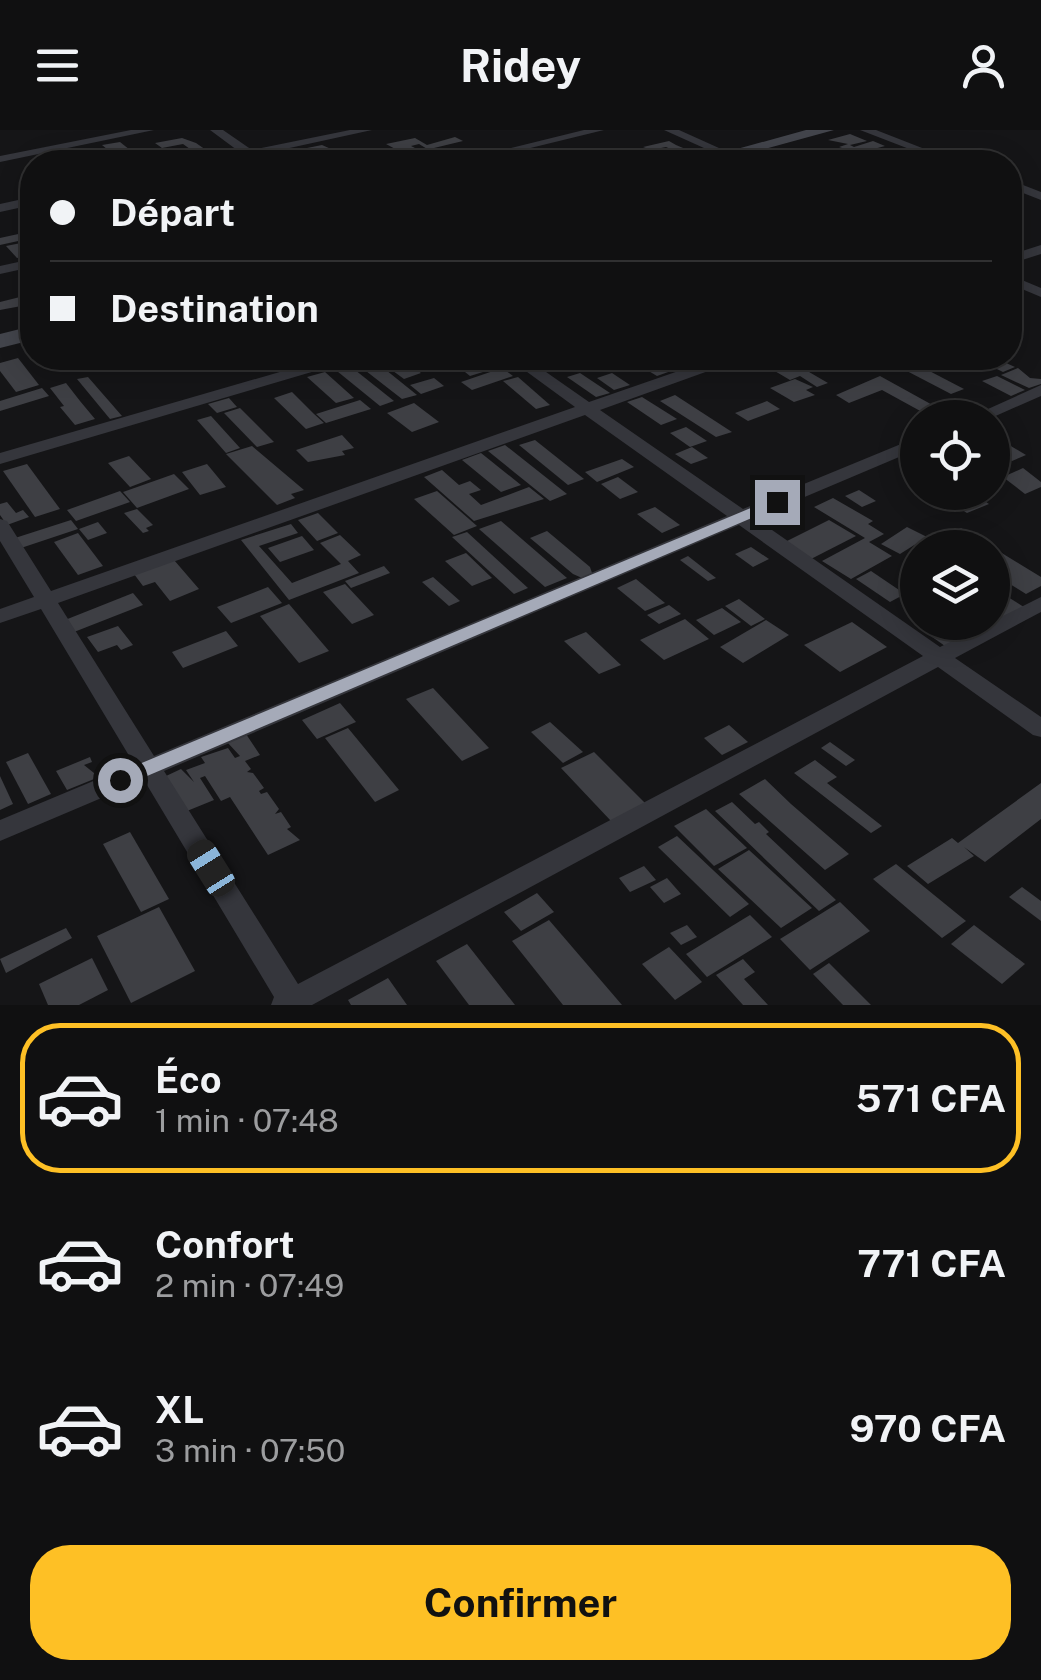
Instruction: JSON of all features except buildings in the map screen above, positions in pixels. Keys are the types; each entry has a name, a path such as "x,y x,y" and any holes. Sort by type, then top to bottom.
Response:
{"street":[{"path":"46,150 148,130"},
{"path":"216,130 244,150"},
{"path":"269,150 366,130"},
{"path":"512,150 598,130"},
{"path":"670,130 716,150"},
{"path":"764,150 826,130"},
{"path":"866,130 920,150"},
{"path":"0,459 302,370"},
{"path":"533,370 1041,729"},
{"path":"0,616 696,370"},
{"path":"1010,403 1041,390"},
{"path":"0,831 900,450"},
{"path":"0,525 291,1004 1041,604"}],"route":[{"path":"120,780 777,502"}]}
